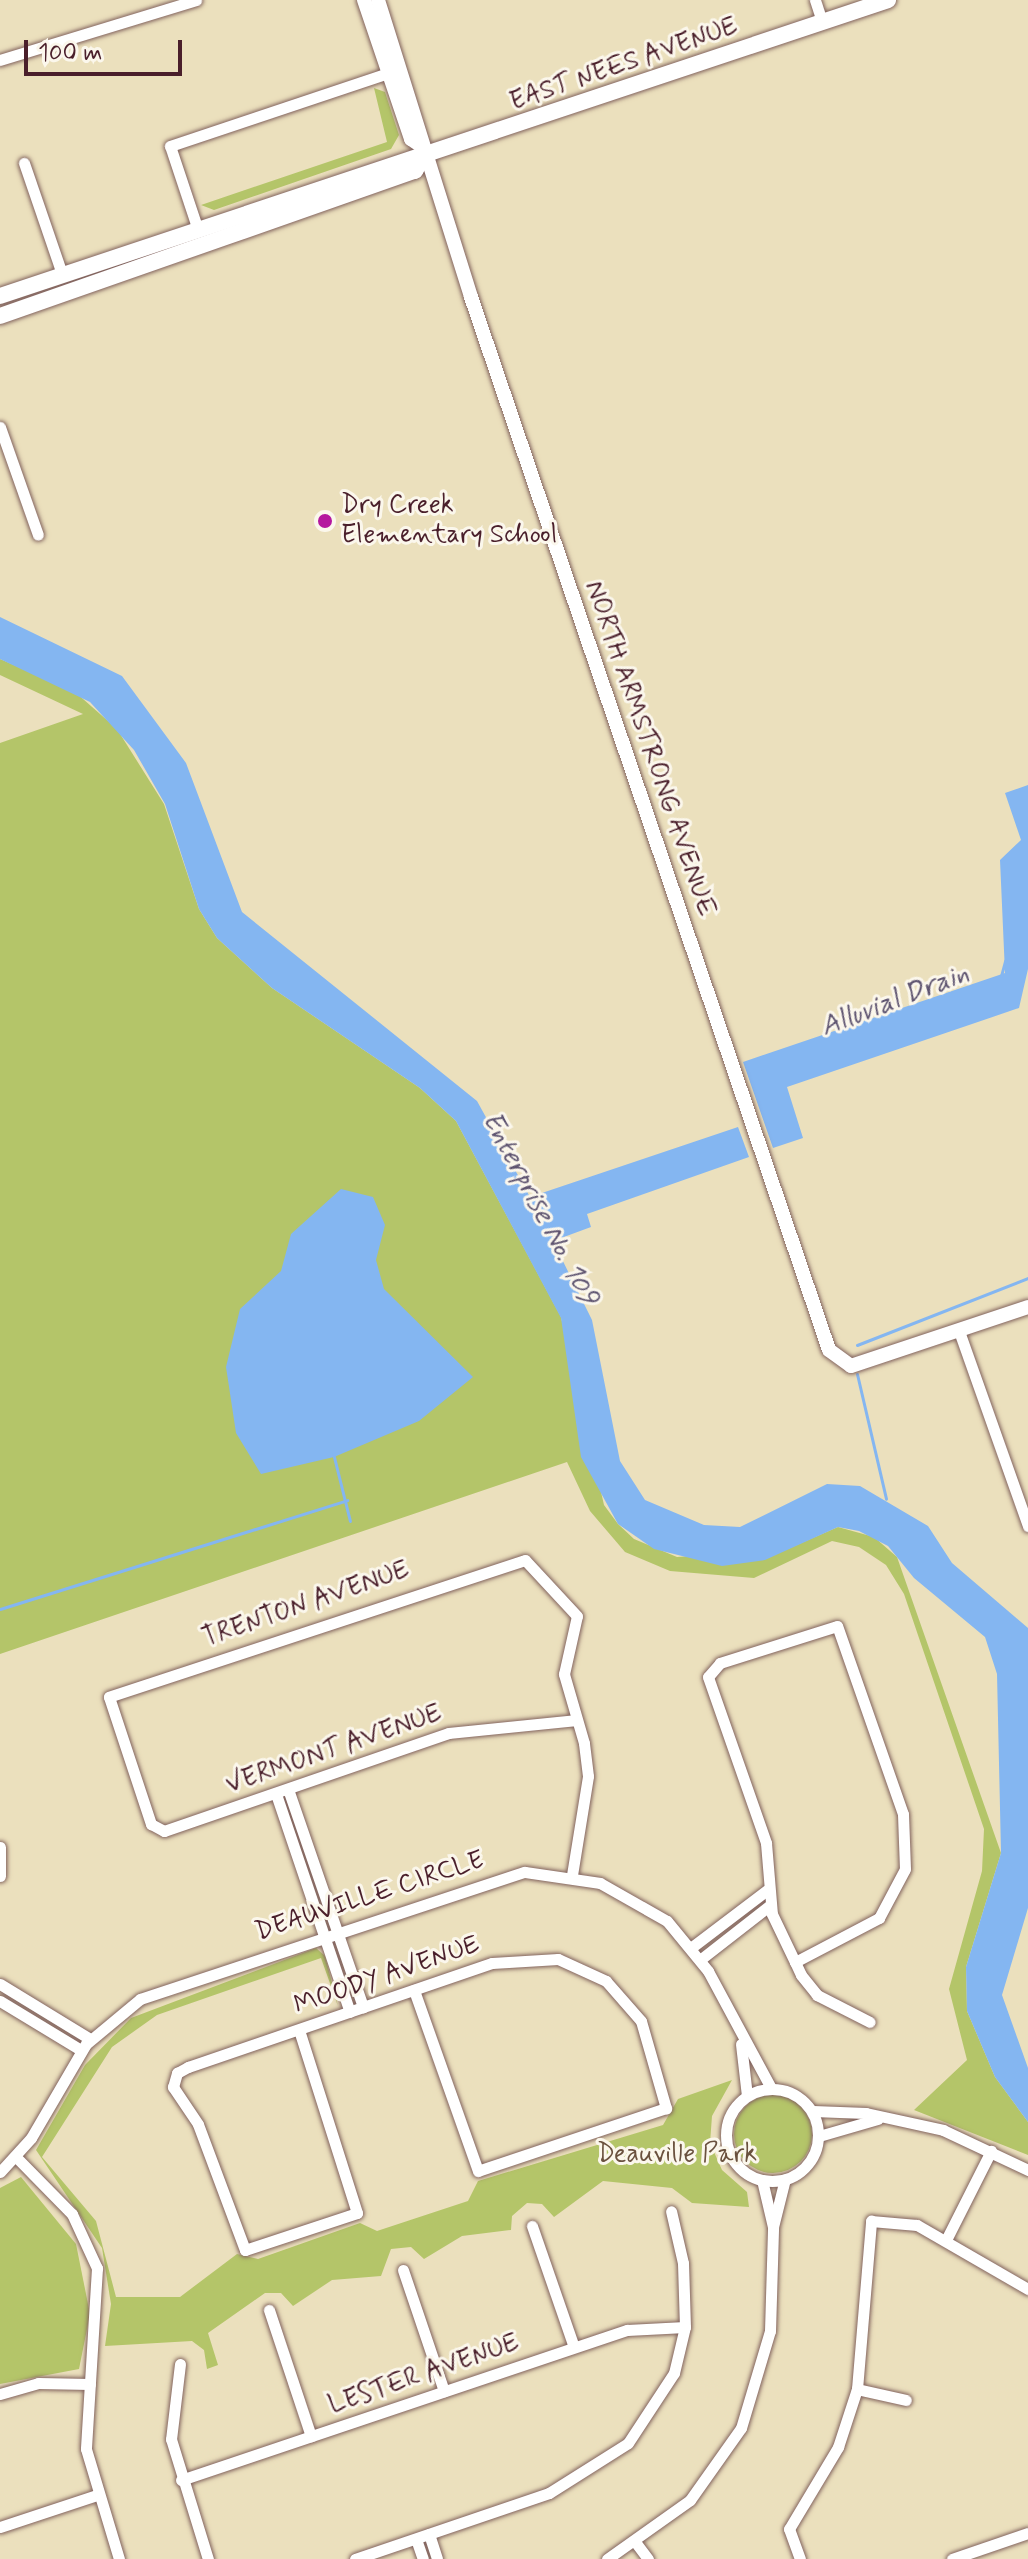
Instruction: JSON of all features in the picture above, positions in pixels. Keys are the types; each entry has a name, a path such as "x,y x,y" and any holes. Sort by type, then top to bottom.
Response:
{"main road":[{"name":"EAST NEES AVENUE","path":"0,296 407,156 422,155 888,0"},
{"name":"EAST NEES AVENUE","path":"0,316 415,171 422,155"},
{"path":"54,296 66,282 149,253 197,227"},
{"path":"0,305 62,274"}],"street":[{"path":"0,60 196,0"},
{"name":"NORTH ARMSTRONG AVENUE","path":"364,0 411,139 422,155 824,1335 840,1362 851,1366 959,1331"},
{"name":"NORTH ARMSTRONG AVENUE","path":"378,0 424,135 422,155"},
{"path":"815,0 822,22"},
{"path":"197,227 170,146 388,73"},
{"path":"24,163 62,274"},
{"path":"0,427 38,535"},
{"path":"1028,1307 959,1331 1028,1526"},
{"name":"TRENTON AVENUE","path":"156,1830 109,1697 520,1559 575,1609 564,1674 576,1720"},
{"path":"795,1962 879,1918 905,1869 903,1814 837,1626 710,1669 766,1843 770,1905 795,1962 827,2003 870,2022"},
{"path":"572,1875 588,1776 576,1720"},
{"name":"VERMONT AVENUE","path":"156,1830 282,1791 449,1733 576,1720"},
{"path":"282,1791 363,2007"},
{"path":"282,1791 350,2012"},
{"path":"0,1847 0,1876"},
{"name":"DEAUVILLE CIRCLE","path":"0,2172 16,2157 81,2050 90,2039 140,1999 499,1877 572,1875 650,1907 701,1959 741,2044 771,2088"},
{"path":"692,1947 767,1890"},
{"path":"701,1959 770,1905"},
{"name":"MOODY AVENUE","path":"299,2030 357,2213 245,2250 198,2124 173,2080 188,2067 363,2007 414,1990 527,1957 571,1963 617,1991 647,2034 666,2108 478,2171 414,1990"},
{"path":"0,1984 90,2039"},
{"path":"0,2001 81,2050"},
{"name":"DEAUVILLE CIRCLE","path":"741,2044 747,2096"},
{"path":"771,2088 800,2097 813,2111 819,2136 809,2163 785,2179 762,2180 745,2173 728,2150 727,2122 747,2096 771,2088"},
{"path":"813,2111 943,2130 1028,2170"},
{"path":"819,2136 878,2119"},
{"path":"946,2240 991,2151"},
{"path":"16,2157 72,2214 91,2251 99,2305 86,2449 97,2495 119,2559"},
{"path":"607,2559 636,2543 713,2475 754,2398 770,2331 773,2227 785,2179"},
{"path":"762,2180 773,2227"},
{"path":"355,2559 549,2493 610,2459 666,2390 685,2327 683,2263 671,2211"},
{"path":"800,2559 789,2529 838,2447 857,2389 871,2221 896,2220 946,2240 1028,2289"},
{"path":"532,2226 574,2347"},
{"path":"403,2270 444,2391"},
{"path":"269,2310 311,2436"},
{"name":"LESTER AVENUE","path":"181,2480 574,2347 645,2326 685,2327"},
{"path":"180,2364 171,2439 181,2480 208,2559"},
{"path":"0,2394 38,2383 90,2384"},
{"path":"857,2389 906,2400"},
{"path":"0,2527 97,2495"},
{"path":"952,2559 1028,2533"},
{"path":"429,2534 437,2559"},
{"path":"416,2539 423,2559"},
{"path":"636,2543 648,2559"}],"green space":[{"path":"374,88 385,92 399,135 391,149 214,210 201,205 387,142"},
{"path":"0,659 74,691 117,729 164,804 199,909 217,938 272,988 420,1088 456,1121 561,1317 604,1505 618,1524 634,1539 677,1557 785,1550 838,1527 874,1537 897,1557 1001,1853 966,1967 967,2011 995,2077 1028,2122 1028,2155 914,2110 967,2060 949,1989 982,1871 984,1829 904,1594 886,1565 859,1547 832,1541 754,1578 670,1571 625,1552 590,1511 567,1462 0,1654 0,743 83,714 0,675"},
{"name":"Deauville Park","path":"316,1948 325,1956 338,2006 321,1958 157,2015 112,2047 42,2157 96,2221 116,2297 180,2297 237,2254 258,2259 360,2223 377,2231 468,2201 478,2181 663,2125 678,2099 732,2080 712,2116 710,2143 722,2170 747,2192 749,2207 692,2203 672,2188 603,2181 554,2217 542,2204 527,2203 512,2216 511,2230 462,2236 424,2259 411,2247 391,2249 381,2276 332,2280 293,2306 281,2293 265,2293 208,2333 218,2365 207,2369 204,2350 192,2341 105,2346 111,2304 102,2248 36,2150 85,2065 131,2018"},
{"path":"773,2095 788,2098 801,2106 809,2119 812,2134 809,2149 801,2162 788,2170 773,2173 758,2170 745,2162 737,2149 734,2134 737,2119 745,2106 758,2098"},
{"path":"21,2177 76,2244 90,2314 79,2369 0,2384 0,2188"}],"water":[{"name":"Enterprise No. 109","path":"0,617 122,676 186,763 242,912 477,1101 530,1197 738,1127 749,1157 587,1214 591,1227 553,1241 592,1320 620,1461 645,1500 704,1525 740,1527 827,1484 860,1486 928,1526 952,1563 1028,1628 1028,1908 1002,1995 1028,2068 1028,2122 995,2077 967,2011 966,1967 1001,1853 997,1674 985,1637 914,1578 888,1546 859,1531 838,1527 765,1560 722,1566 654,1549 618,1524 581,1457 561,1318 456,1121 420,1088 272,988 217,938 199,909 165,804 134,750 90,702 0,659"},
{"path":"1028,785 1028,969 1019,1008 787,1087 803,1138 773,1148 743,1062 1005,973 1000,860 1021,840 1005,793"},
{"path":"341,1189 373,1197 385,1225 376,1260 384,1289 473,1377 419,1421 334,1457 261,1474 236,1433 226,1367 240,1309 281,1271 291,1234"}],"waterway":[{"name":"Alluvial Drain","path":"1001,976 1005,961"},
{"path":"857,1345 1028,1278"},
{"path":"857,1374 886,1499"},
{"name":"Alluvial Drain","path":"333,1453 350,1521"},
{"path":"0,1609 347,1500"}],"place":[{"name":"Dry Creek Elementary School","path":"325,521"}]}
